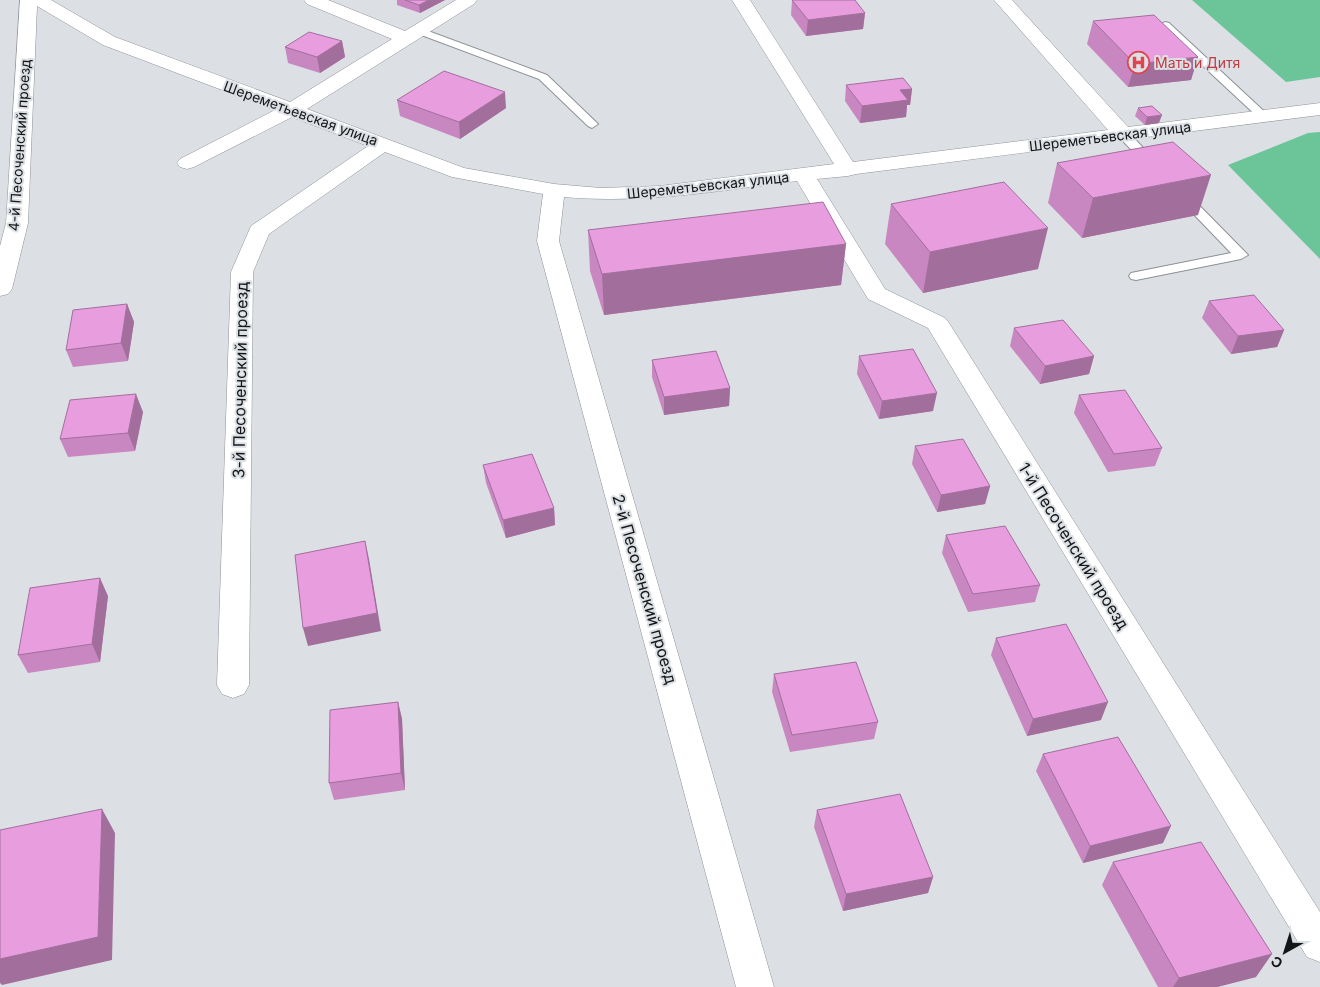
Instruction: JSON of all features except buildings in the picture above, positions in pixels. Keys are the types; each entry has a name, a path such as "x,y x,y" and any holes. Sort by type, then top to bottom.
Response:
{"street":[{"name":"4-й Песоченский проезд","path":"0,289 16,223 29,0"},
{"name":"Шереметьевская улица","path":"39,0 109,41 459,172 554,190 601,194 660,192 804,176 1320,109"},
{"path":"313,0 414,35"},
{"path":"187,163 291,110 468,0"},
{"path":"741,0 848,170"},
{"path":"1003,0 1123,134"},
{"name":"3-й Песоченский проезд","path":"233,686 242,272 259,231 384,144"},
{"name":"1-й Песоченский проезд","path":"804,176 876,294 937,323 1320,945"},
{"name":"2-й Песоченский проезд","path":"554,190 548,241 755,987"}],"lane":[{"path":"1165,25 1264,117"},
{"path":"414,35 543,77 592,124"},
{"path":"1123,134 1160,173"},
{"path":"1136,276 1241,254 1174,186"}],"green space":[{"path":"1192,0 1320,0 1320,77 1286,82"},
{"path":"1320,132 1320,259 1228,165 1308,133"}],"place":[{"name":"Мать и Дитя","path":"1139,62"}]}
